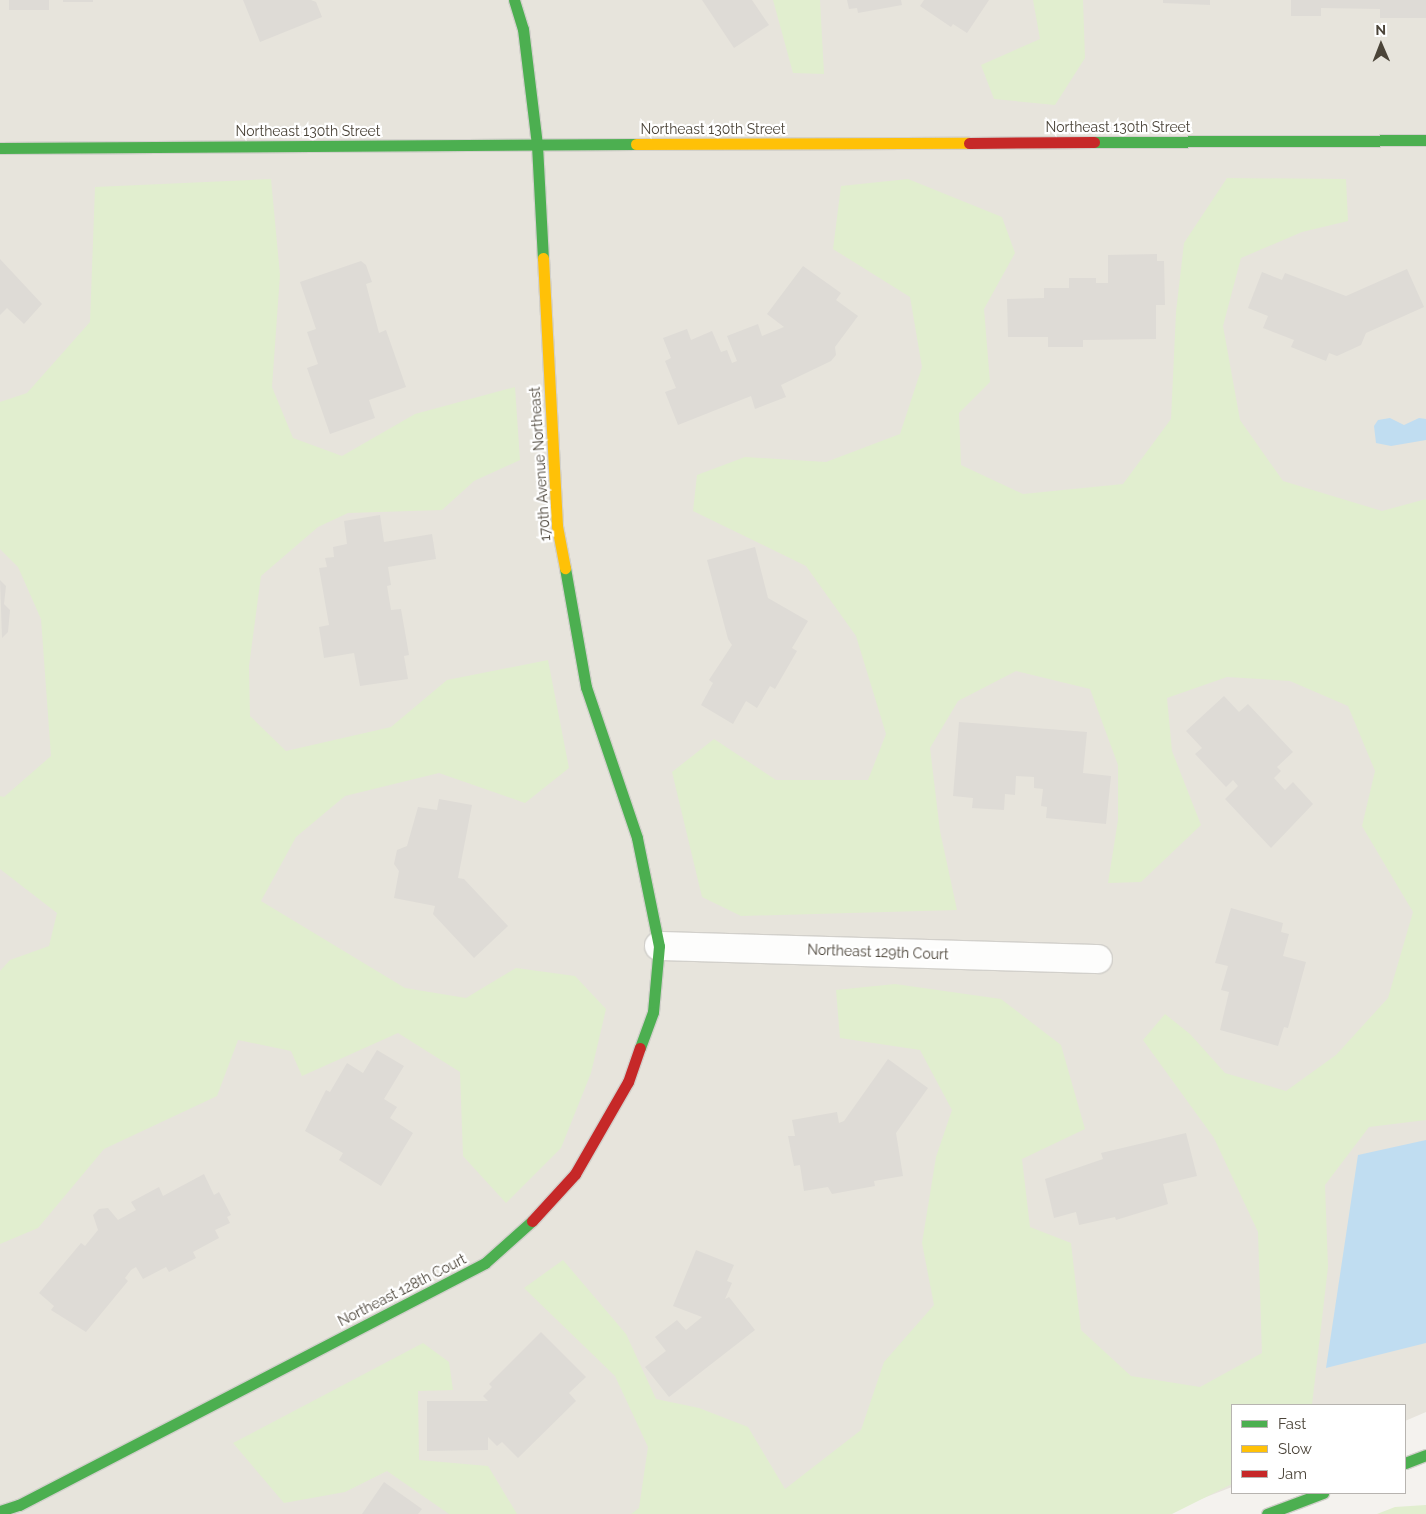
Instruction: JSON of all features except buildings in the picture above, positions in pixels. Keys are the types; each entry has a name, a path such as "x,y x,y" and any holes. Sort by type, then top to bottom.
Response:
{"street":[{"name":"170th Avenue Northeast","path":"514,0 523,28 537,145 557,526 586,687 637,838 659,946"},
{"name":"Northeast 130th Street","path":"0,148 1426,140"},
{"name":"Northeast 129th Court","path":"659,946 1098,959"},
{"name":"Northeast 128th Court","path":"0,1512 28,1500 485,1263 524,1229 575,1174 628,1082 652,1012 659,946"},
{"path":"1406,1463 1426,1455"},
{"path":"1267,1514 1320,1494"}],"shaded area":[{"path":"0,0 1426,0 1426,1412 1406,1421 1406,1404 1231,1404 1231,1487 1162,1514 0,1514"}],"green space":[{"path":"773,0 820,0 824,74 793,73"},
{"path":"1033,0 1083,0 1085,58 1055,105 994,99 981,65 1040,39"},
{"path":"1227,178 1346,179 1348,221 1302,232 1241,258 1223,326 1240,420 1283,481 1382,511 1426,499 1426,1120 1369,1127 1325,1185 1328,1267 1312,1404 1231,1404 1231,1484 1172,1514 631,1514 639,1508 648,1447 615,1376 524,1288 563,1260 626,1334 656,1399 699,1408 748,1427 785,1489 861,1430 884,1362 934,1305 922,1243 936,1157 952,1110 920,1050 840,1038 836,990 895,984 1001,999 1061,1045 1085,1129 1022,1159 1030,1227 1071,1243 1081,1330 1131,1376 1200,1387 1262,1353 1258,1232 1214,1138 1143,1040 1165,1014 1190,1034 1225,1073 1286,1091 1336,1055 1388,998 1413,912 1362,826 1375,771 1348,706 1290,681 1227,677 1167,698 1172,751 1201,825 1141,882 1108,883 1118,820 1118,765 1090,689 1016,671 958,701 930,748 940,831 957,910 741,916 702,897 672,772 714,739 776,780 868,780 886,734 856,636 806,566 693,511 697,475 745,457 826,462 900,434 922,367 910,297 833,249 841,186 908,179 1002,217 1015,253 984,309 990,382 959,413 961,465 1023,494 1123,484 1171,419 1176,312 1184,243"},
{"path":"271,179 280,275 272,387 293,438 342,456 415,414 515,387 520,460 474,481 442,510 348,513 318,527 261,576 249,666 250,716 286,751 391,727 447,680 548,660 569,768 525,803 439,773 345,796 296,837 261,901 405,988 466,998 516,968 575,976 606,1009 591,1073 561,1148 506,1203 463,1156 460,1072 398,1033 302,1076 291,1051 238,1040 217,1096 104,1149 38,1228 0,1244 0,971 10,960 49,946 57,913 0,869 0,796 4,797 51,756 41,619 18,567 0,549 0,402 27,393 90,322 95,187"},
{"path":"423,1343 449,1362 453,1390 418,1391 419,1460 488,1466 517,1514 449,1514 387,1471 345,1492 284,1503 233,1443"},
{"path":"1426,1505 1426,1514 1377,1514 1395,1507"}],"water":[{"path":"1390,418 1404,425 1419,418 1426,419 1426,440 1391,446 1376,443 1374,426 1378,420"},
{"path":"1426,1140 1426,1343 1326,1368 1358,1155"}],"traffic: fast":[{"path":"514,0 523,29 537,145 543,258"},
{"path":"1094,142 1426,140"},
{"path":"0,148 636,144"},
{"path":"565,568 586,687 637,838 659,946 653,1012 640,1048"},
{"path":"0,1511 19,1505 485,1263 532,1221"},
{"path":"1406,1463 1426,1455"},
{"path":"1267,1514 1320,1494"}],"traffic: slow":[{"path":"636,144 969,143"},
{"path":"543,258 557,526 565,568"}],"traffic: jam":[{"path":"969,143 1094,142"},
{"path":"532,1221 575,1174 628,1082 640,1048"}]}
